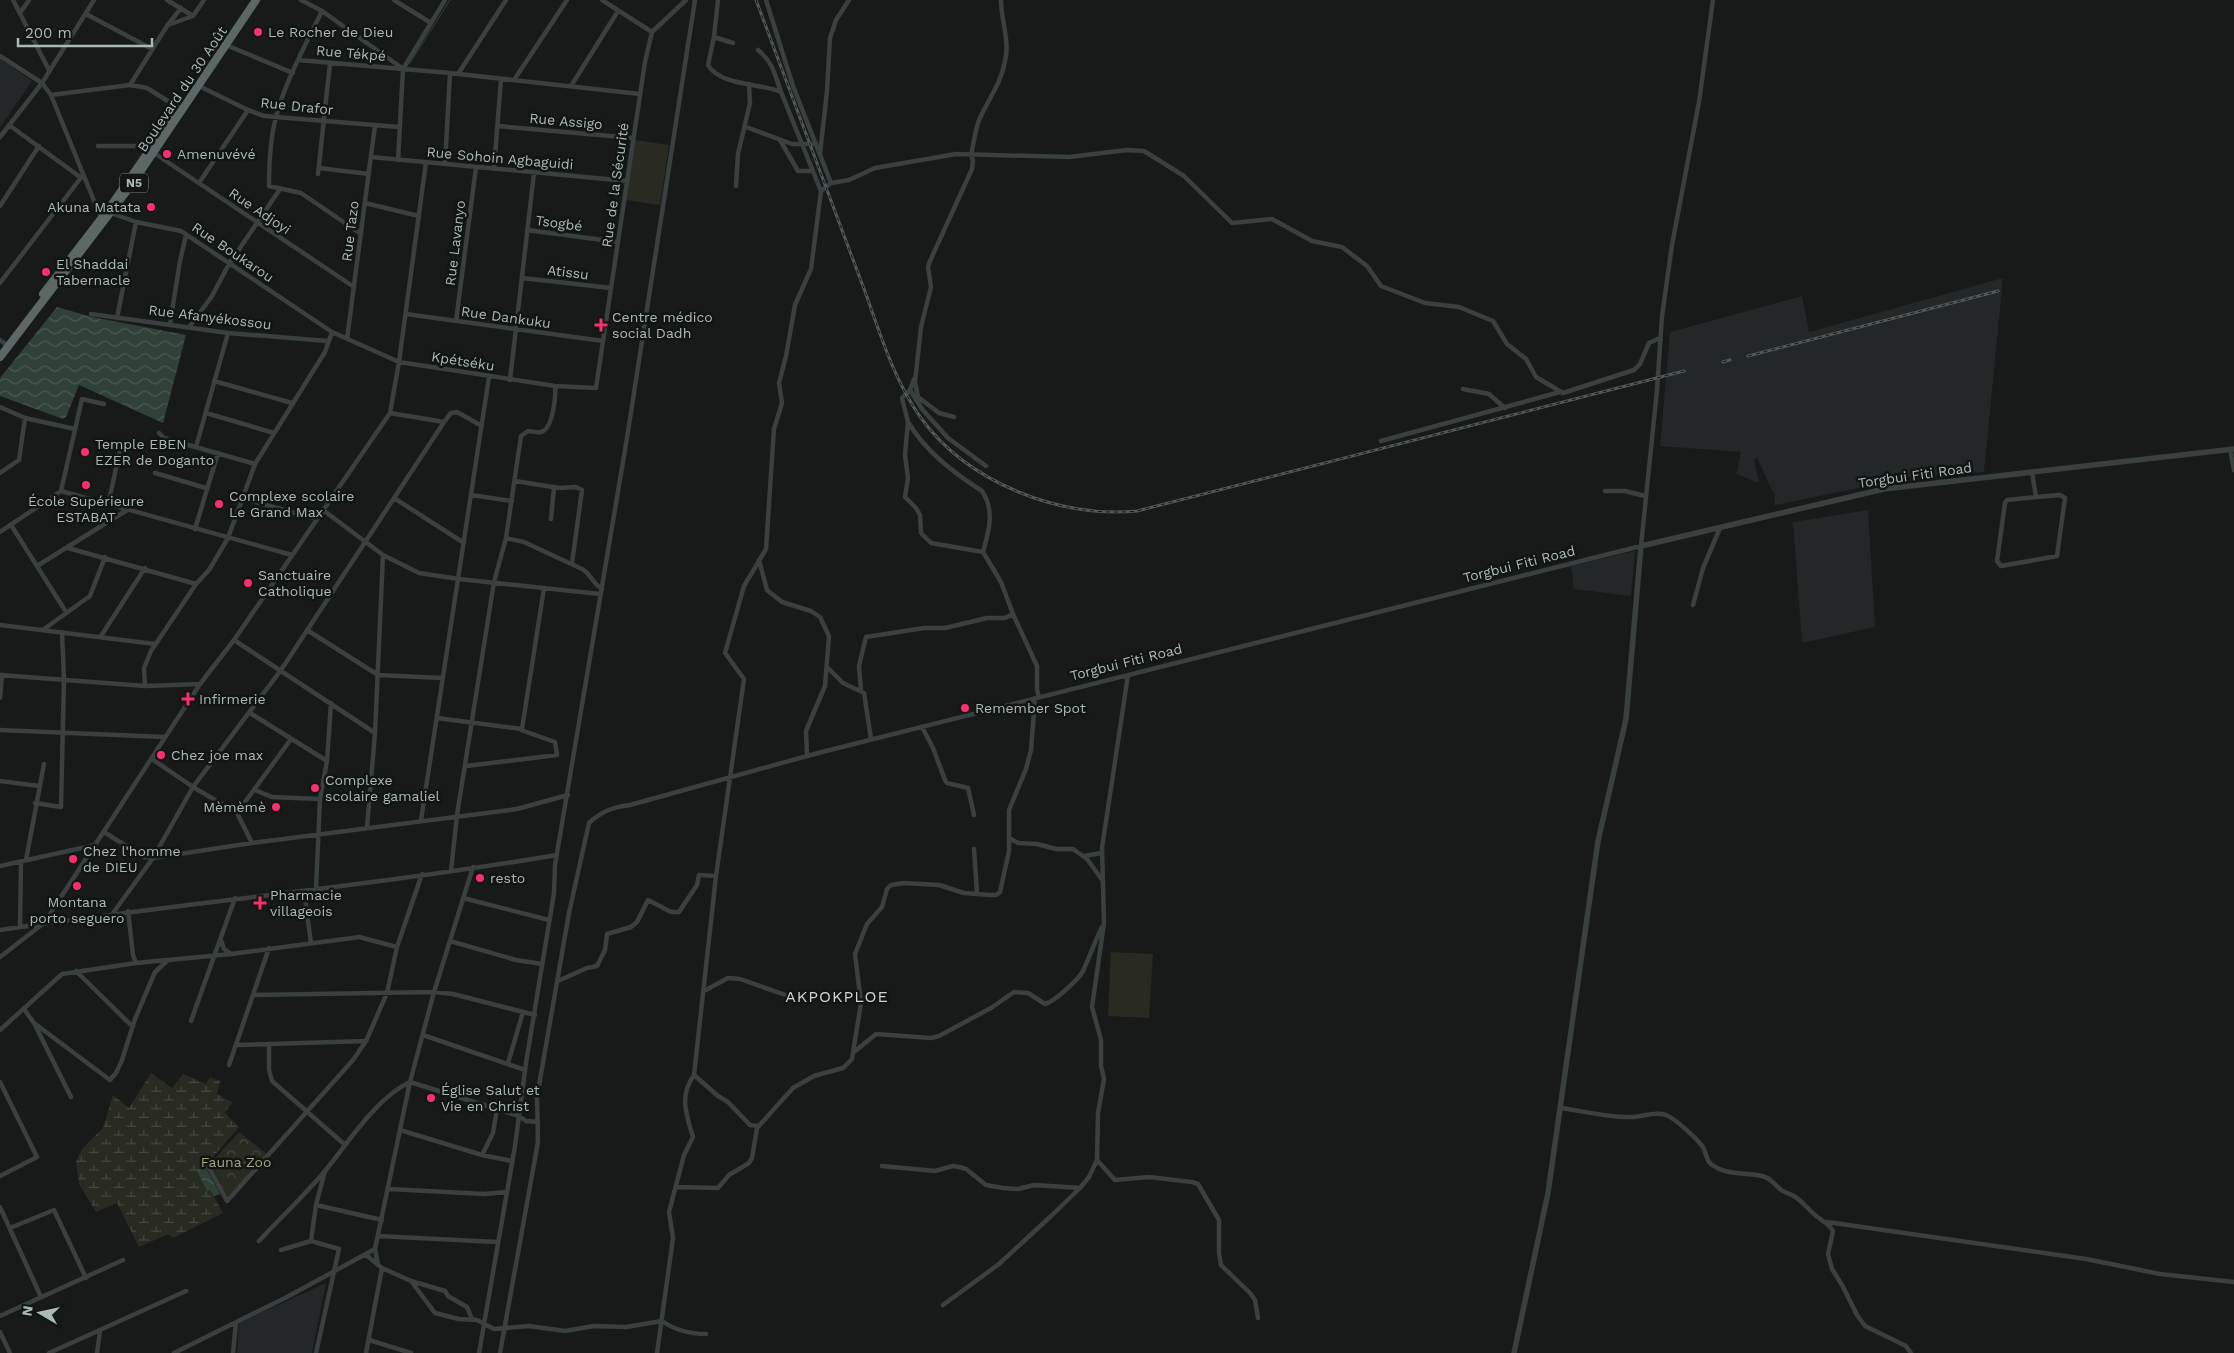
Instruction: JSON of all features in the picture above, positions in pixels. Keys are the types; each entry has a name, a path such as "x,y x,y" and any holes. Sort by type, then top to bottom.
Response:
{"highway":[{"name":"Boulevard du 30 Août","path":"0,357 152,151 251,0"},
{"name":"Boulevard du 30 Août","path":"181,109 199,86 256,0"},
{"name":"Boulevard du 30 Août","path":"1,344 17,332"}],"street":[{"path":"13,0 49,70"},
{"path":"20,13 30,0"},
{"path":"0,137 42,83 94,0"},
{"path":"167,0 193,16"},
{"path":"167,26 193,16 204,0"},
{"path":"301,0 322,11 403,69"},
{"path":"394,0 430,23"},
{"path":"398,160 403,69 445,0"},
{"path":"458,74 506,0"},
{"path":"514,80 567,0"},
{"path":"602,0 652,32 686,0"},
{"path":"479,1353 512,1161 549,920 557,855 658,244 695,0"},
{"path":"718,0 714,37 708,65 710,69 733,81 780,92"},
{"path":"766,0 794,86 832,183"},
{"path":"820,155 827,91 830,38 836,20 849,0"},
{"path":"954,417 939,412 918,397 916,375 922,317 931,287 928,267 938,241 972,169 973,161 971,155 980,118 996,90 1005,62 1006,44 1001,18 1001,0"},
{"path":"1514,1353 1548,1193 1598,841 1626,719 1660,338 1672,245 1699,102 1713,0"},
{"path":"130,85 167,26 181,8"},
{"path":"322,11 298,60 276,117 269,170 269,186 300,193 361,234"},
{"path":"571,86 618,11"},
{"path":"86,14 152,49"},
{"name":"Rue de la Sécurité","path":"596,388 633,138 652,32"},
{"path":"714,37 733,43"},
{"path":"226,44 293,73"},
{"path":"657,1353 673,1238 669,1212 684,1155 693,1137 684,1109 687,1085 694,1075 716,876 732,776 744,679 726,653 744,586 766,549 774,430 782,403 778,383 786,356 795,305 811,269 821,191 780,92 772,66 767,57 758,50"},
{"path":"0,56 42,83 51,96 81,176 103,219"},
{"name":"Rue Tékpé","path":"298,60 450,73 640,94"},
{"path":"318,174 330,63"},
{"path":"444,164 450,73"},
{"path":"494,169 501,79"},
{"path":"736,186 738,154 746,128 750,103 749,84"},
{"path":"51,96 130,85 147,88 181,109"},
{"name":"Rue Drafor","path":"199,86 248,110 276,117 399,127"},
{"path":"199,183 248,110"},
{"path":"9,125 81,176"},
{"name":"Rue Tazo","path":"347,339 375,125"},
{"name":"Rue Assigo","path":"498,126 633,138"},
{"path":"746,128 780,140 802,144 816,144"},
{"path":"780,140 798,170 813,171"},
{"path":"0,206 39,146"},
{"path":"98,146 142,146 152,151"},
{"path":"821,191 832,183 849,180 876,168 956,154 1070,157 1127,150 1144,152 1184,176 1232,223 1272,219 1312,241 1342,247 1367,266 1381,286 1425,303 1459,307 1493,321 1507,344 1526,359 1536,377 1560,392"},
{"name":"Rue Adjoyi","path":"152,151 354,287"},
{"name":"Rue Sohoin Agbaguidi","path":"371,157 627,182"},
{"path":"0,957 44,923 164,737 200,684 234,640 390,413 406,314 426,162"},
{"name":"Rue Lavanyo","path":"456,321 476,167"},
{"path":"319,168 369,174"},
{"path":"510,380 534,173"},
{"path":"0,283 81,176"},
{"path":"190,326 212,296 229,264 280,189"},
{"path":"365,202 419,216"},
{"name":"Rue Boukarou","path":"109,211 136,222 181,231 332,332"},
{"path":"117,318 136,222"},
{"name":"Tsogbé","path":"527,230 618,242"},
{"path":"170,324 186,235"},
{"name":"Atissu","path":"522,278 611,288"},
{"name":"Rue Afanyékossou","path":"91,314 228,332 327,341"},
{"name":"Rue Dankuku","path":"406,314 603,341"},
{"path":"196,447 228,332"},
{"path":"145,686 144,668 155,644 196,584 209,570 228,538 255,464 326,352 327,341 332,332"},
{"name":"Kpétséku","path":"332,332 399,362 555,386 596,388"},
{"path":"1381,441 1560,392 1581,388 1634,370 1640,364 1649,343 1660,338"},
{"path":"916,375 910,390 902,398 908,422 905,455 908,478 905,497 920,515 921,533 931,543 983,552"},
{"path":"421,820 489,377"},
{"path":"214,381 292,404"},
{"path":"451,871 457,815 494,582 506,538 521,436 525,432 541,432 546,428 554,410 555,386"},
{"path":"1463,389 1489,394 1505,408"},
{"path":"910,390 922,409 948,438 986,466"},
{"path":"0,532 61,491 82,399 104,404"},
{"path":"0,408 25,418 75,429"},
{"path":"113,913 153,858 193,787 281,670 444,422 451,413 457,412 482,426"},
{"path":"206,413 274,433"},
{"path":"390,413 444,422"},
{"path":"0,472 19,460 25,418"},
{"path":"676,1187 718,1188 729,1175 749,1163 752,1158 754,1138 759,1126 793,1088 814,1076 843,1068 852,1059 858,1011 861,1003 855,954 867,924 882,907 887,889 891,885 904,883 939,885 964,893 996,895 1000,892 1009,851 1009,810 1026,768 1031,750 1037,698 1037,666 1013,614 1001,582 983,552 991,516 985,495 941,461 921,441 908,422"},
{"path":"159,433 164,438 255,464"},
{"path":"2232,449 2234,470"},
{"name":"Torgbui Fiti Road","path":"500,1353 538,1142 537,1097 558,981 589,823 599,814 614,807 630,805 806,756 1641,546 1884,489 2232,449"},
{"path":"108,505 120,450"},
{"path":"195,529 218,453"},
{"path":"2032,472 2036,497"},
{"path":"155,473 206,488"},
{"path":"515,481 554,487 579,488 583,492 572,563"},
{"path":"551,519 554,487"},
{"path":"61,491 292,555"},
{"path":"1605,491 1624,491 1645,496"},
{"path":"471,495 512,501"},
{"path":"2060,495 2065,498 2057,556 2001,566 1997,560 2005,504 2008,500 2036,497 2060,495"},
{"path":"241,498 317,519"},
{"path":"394,498 464,543"},
{"path":"37,566 127,510"},
{"path":"323,510 366,540 383,555 419,573 544,588 601,592"},
{"path":"11,525 66,612"},
{"path":"1693,605 1703,568 1720,528"},
{"path":"506,538 524,542 572,563 586,571 601,592"},
{"path":"68,548 145,568 196,584"},
{"path":"367,827 375,733 383,555"},
{"path":"44,629 90,596 105,557"},
{"path":"759,560 762,568 763,583 771,594 782,602 811,611 820,617 826,625 830,645 826,686 806,731 806,756"},
{"path":"101,636 145,568"},
{"path":"521,730 544,588"},
{"path":"861,691 860,666 866,637 924,628 945,628 987,618 1005,618 1013,614"},
{"path":"0,625 155,644"},
{"path":"307,630 378,675 443,678"},
{"path":"35,803 61,807 63,740 61,734 64,679 62,632"},
{"path":"234,640 375,733"},
{"path":"828,668 843,683 861,691 866,697 871,740"},
{"path":"0,698 1,675 145,686 200,684"},
{"path":"943,1305 999,1264 1080,1188 1088,1178 1096,1160 1098,1113 1104,1079 1101,1066 1101,1040 1092,1007 1104,924 1102,853 1128,675"},
{"path":"316,888 320,799 327,761 331,703"},
{"path":"250,713 327,761"},
{"path":"437,718 521,730 555,742 557,755 466,766"},
{"path":"922,727 947,783 968,788 974,815"},
{"path":"0,730 164,737"},
{"path":"237,814 291,739"},
{"path":"152,758 193,787 237,814 252,843"},
{"path":"20,927 24,861 44,764"},
{"path":"0,781 39,786"},
{"path":"255,790 272,798 320,799"},
{"path":"104,832 144,857 153,858 367,827 517,809 568,795"},
{"path":"1009,838 1018,843 1037,844 1056,849 1073,849 1084,856 1103,882"},
{"path":"1009,851 1018,843"},
{"path":"0,866 95,845"},
{"path":"974,849 977,893"},
{"path":"1084,856 1102,853"},
{"path":"0,930 128,911 304,891 557,855"},
{"path":"366,1353 380,1266 375,1249 410,1082 434,992 472,867"},
{"path":"208,1166 227,1201 353,1060 366,1041 387,993 397,947 422,874"},
{"path":"558,981 586,968 597,966 605,950 607,934 631,927 637,922 648,900 671,912 679,912 697,885 699,875 716,876"},
{"path":"304,891 311,943"},
{"path":"191,1021 235,898"},
{"path":"463,898 549,920"},
{"path":"128,911 132,955 136,963"},
{"path":"853,1053 876,1034 931,1038 939,1036 991,1008 1006,995 1014,992 1028,993 1045,1004 1049,1004 1063,994 1083,972 1104,924"},
{"path":"0,1030 62,974 76,971 136,963 215,956 359,937 397,947"},
{"path":"220,940 224,949 231,954"},
{"path":"450,941 516,960 542,964"},
{"path":"229,1066 269,948"},
{"path":"34,1023 110,1080 119,1066 155,972 167,961"},
{"path":"76,971 133,1027"},
{"path":"704,991 728,978 740,979 794,998"},
{"path":"254,994 434,992 453,994 534,1015"},
{"path":"24,1009 34,1023 71,1097"},
{"path":"508,1063 522,1012"},
{"path":"423,1035 526,1070"},
{"path":"236,1045 366,1041"},
{"path":"269,1044 268,1070 272,1081 308,1110 344,1144"},
{"path":"694,1075 718,1096 728,1102 750,1125 759,1126"},
{"path":"0,1082 38,1157 0,1176"},
{"path":"259,1241 326,1170 344,1144 392,1092 410,1082 519,1116 526,1121 538,1122"},
{"path":"1560,1108 1619,1117 1634,1117 1655,1113 1673,1118 1704,1148 1709,1163 1722,1170 1744,1175 1762,1176 1771,1180 1781,1190 1795,1197 1833,1231 1828,1254 1832,1269 1857,1316 1865,1326 1906,1346 1910,1353"},
{"path":"482,1155 493,1133 497,1109"},
{"path":"400,1130 482,1155 512,1161"},
{"path":"1096,1160 1115,1180 1149,1177 1198,1184 1219,1220 1221,1265 1255,1300 1258,1318"},
{"path":"882,1166 935,1171 953,1166 959,1167 966,1169 986,1185 1003,1188 1018,1189 1034,1185 1080,1188"},
{"path":"311,1242 316,1205 326,1170"},
{"path":"389,1189 484,1194 507,1192"},
{"path":"316,1205 382,1220"},
{"path":"0,1207 41,1297"},
{"path":"10,1228 54,1210 86,1278"},
{"path":"1825,1222 2077,1258 2160,1274 2234,1282"},
{"path":"378,1236 498,1242"},
{"path":"281,1250 311,1242 339,1248 336,1272 316,1353"},
{"path":"174,1353 182,1351 336,1272 375,1249"},
{"path":"366,1256 380,1266 411,1281 444,1291 448,1296 467,1307 472,1319"},
{"path":"0,1316 123,1260"},
{"path":"411,1281 435,1313 459,1320 472,1319 494,1329 503,1330 529,1326 565,1331 594,1326 626,1327 662,1321 671,1327 688,1333 706,1334"},
{"path":"49,1353 186,1291"},
{"path":"233,1353 236,1322"},
{"path":"96,1353 100,1331"},
{"path":"0,1332 10,1353"},
{"path":"369,1340 411,1353"}],"shaded area":[{"path":"0,59 32,81 0,127"},
{"path":"2003,278 1984,472 1881,479 1879,480 1881,483 1775,505 1775,496 1757,458 1754,459 1759,483 1736,474 1741,452 1660,446 1670,332 1802,296 1809,332"},
{"path":"1868,510 1875,627 1802,643 1793,522"},
{"path":"1635,551 1631,596 1574,589 1571,566"},
{"path":"326,1283 312,1353 237,1353 239,1323"}],"green space":[{"path":"634,140 669,145 660,205 626,200"},
{"path":"1111,952 1153,954 1149,1018 1108,1016"},
{"path":"151,1073 172,1088 183,1074 206,1084 210,1077 220,1081 217,1094 232,1102 225,1113 239,1127 205,1166 197,1172 208,1191 210,1189 223,1213 173,1238 168,1234 139,1247 117,1203 96,1212 79,1184 76,1161 82,1149 103,1128 113,1095 129,1108"},
{"name":"Fauna Zoo","path":"239,1132 268,1155 227,1197 210,1164"}],"water":[{"path":"57,307 92,317 186,335 163,423 79,385 66,417 63,419 0,396 0,378"},
{"path":"205,1166 220,1194 214,1196 210,1190 207,1191 197,1171"}],"waterway":[{"path":"410,63 450,0"}],"railway":[{"path":"756,0 892,366 910,401 940,441 963,461 989,478 1017,492 1077,509 1107,512 1137,511 1684,371"},
{"path":"1748,356 1998,291"},
{"path":"1723,362 1730,360"}],"place":[{"name":"Le Rocher de Dieu","path":"258,32"},
{"name":"Amenuvévé","path":"167,154"},
{"name":"Akuna Matata","path":"151,207"},
{"name":"El Shaddai Tabernacle","path":"46,272"},
{"name":"Centre médico social Dadh","path":"601,325"},
{"name":"Temple EBEN EZER de Doganto","path":"85,452"},
{"name":"École Supérieure ESTABAT","path":"86,485"},
{"name":"Complexe scolaire Le Grand Max","path":"219,504"},
{"name":"Sanctuaire Catholique","path":"248,583"},
{"name":"Infirmerie","path":"188,699"},
{"name":"Remember Spot","path":"965,708"},
{"name":"Chez joe max","path":"161,755"},
{"name":"Complexe scolaire gamaliel","path":"315,788"},
{"name":"Mèmèmè","path":"276,807"},
{"name":"Chez l'homme de DIEU","path":"73,859"},
{"name":"resto","path":"480,878"},
{"name":"Montana porto seguero","path":"77,886"},
{"name":"Pharmacie villageois","path":"260,903"},
{"name":"Église Salut et Vie en Christ","path":"431,1098"}],"district":[{"name":"AKPOKPLOE","path":"837,996"}]}
